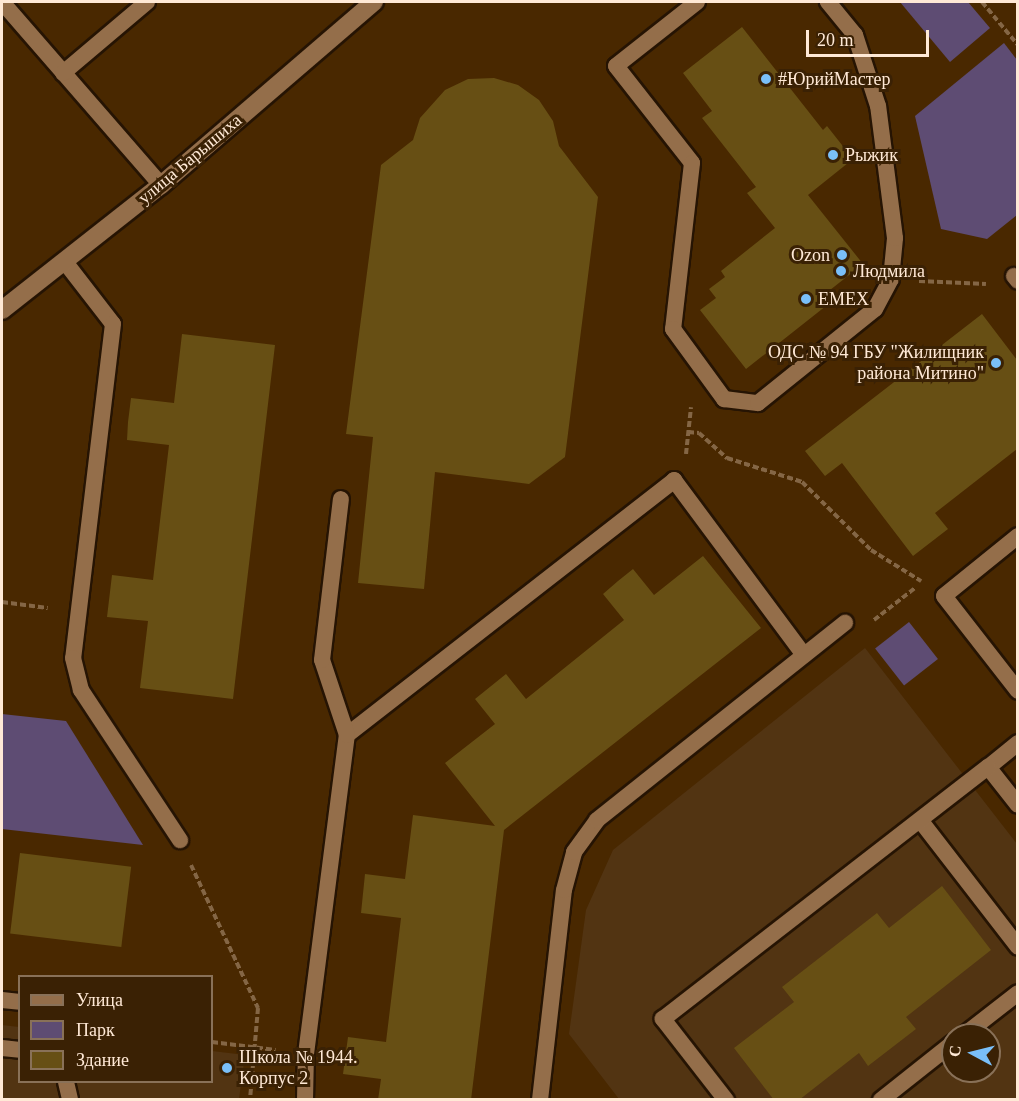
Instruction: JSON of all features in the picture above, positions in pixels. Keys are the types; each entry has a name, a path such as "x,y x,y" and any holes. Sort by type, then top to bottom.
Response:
{"main road":[{"name":"улица Барышиха","path":"2,310 161,184 374,2"}],"lane":[{"path":"63,73 147,2"},
{"path":"697,2 616,66 692,163 673,329 724,399 758,403 875,309 891,279 895,238 878,106 855,35 828,2"},
{"path":"4,10 161,184"},
{"path":"65,262 113,324 73,658 81,690 180,840"},
{"path":"347,735 674,480 803,654"},
{"path":"305,1100 306,1054 347,735 322,660 341,499"},
{"path":"1017,536 944,596 1017,691"},
{"path":"540,1100 564,890 574,852 597,820 803,654 845,623"},
{"path":"726,1100 663,1019 1017,743"},
{"path":"988,767 1017,805"},
{"path":"920,820 1017,947"},
{"path":"979,1023 1017,993"},
{"path":"2,999 18,1002"},
{"path":"2,1048 18,1050"},
{"path":"881,1100 941,1053"},
{"path":"66,1083 70,1100"}],"path":[{"path":"982,2 1017,45"},
{"path":"919,281 956,283"},
{"path":"685,462 692,401"},
{"path":"688,432 699,433 727,458 802,482 871,550 944,596"},
{"path":"845,623 876,620 923,582"},
{"path":"2,602 78,611"},
{"path":"180,840 258,1008 250,1100"},
{"path":"213,1042 306,1054"}],"shaded area":[{"path":"865,648 1017,844 1017,1099 619,1099 569,1034 586,910 613,850"},
{"name":"Школа № 1944. Корпус 2","path":"2,1025 18,1027 18,1083 213,1083 213,1051 245,1055 239,1099 2,1099"}],"green space":[{"path":"900,2 968,2 990,28 950,62"},
{"path":"1004,43 1017,60 1017,215 987,239 941,229 915,116"},
{"path":"909,622 938,659 904,686 875,648"},
{"path":"2,714 66,721 143,845 2,829"}],"building":[{"path":"742,27 823,130 827,126 853,159 808,195 863,264 825,294 831,302 746,369 700,310 716,298 709,289 725,277 721,271 775,228 747,193 756,187 702,118 712,111 683,73"},
{"path":"494,78 518,85 539,100 553,121 559,146 598,197 565,457 529,484 435,472 424,589 358,583 373,437 346,434 381,165 413,140 420,118 445,90 468,79"},
{"path":"982,314 1017,360 1017,449 935,513 948,529 913,556 842,463 825,476 805,451"},
{"path":"182,334 275,345 233,699 140,688 148,621 107,617 112,575 153,580 169,445 127,440 128,422 131,398 174,403"},
{"path":"703,556 761,628 504,830 471,1100 378,1100 381,1079 343,1074 348,1037 386,1042 401,918 361,913 365,874 405,879 413,815 495,826 445,763 495,724 475,699 506,674 526,699 624,620 603,594 618,581 633,569 654,595"},
{"path":"20,853 131,867 121,947 10,933"},
{"path":"942,886 991,950 906,1017 916,1029 868,1066 859,1053 799,1100 774,1100 734,1048 794,1002 782,987 877,913 889,928"}],"place":[{"name":"#ЮрийМастер","path":"766,79"},
{"name":"Рыжик","path":"833,155"},
{"name":"Ozon","path":"842,255"},
{"name":"Людмила","path":"841,271"},
{"name":"EMEX","path":"806,299"},
{"name":"ОДС № 94 ГБУ \"Жилищник района Митино\"","path":"996,363"},
{"name":"Школа № 1944. Корпус 2","path":"227,1068"}]}
